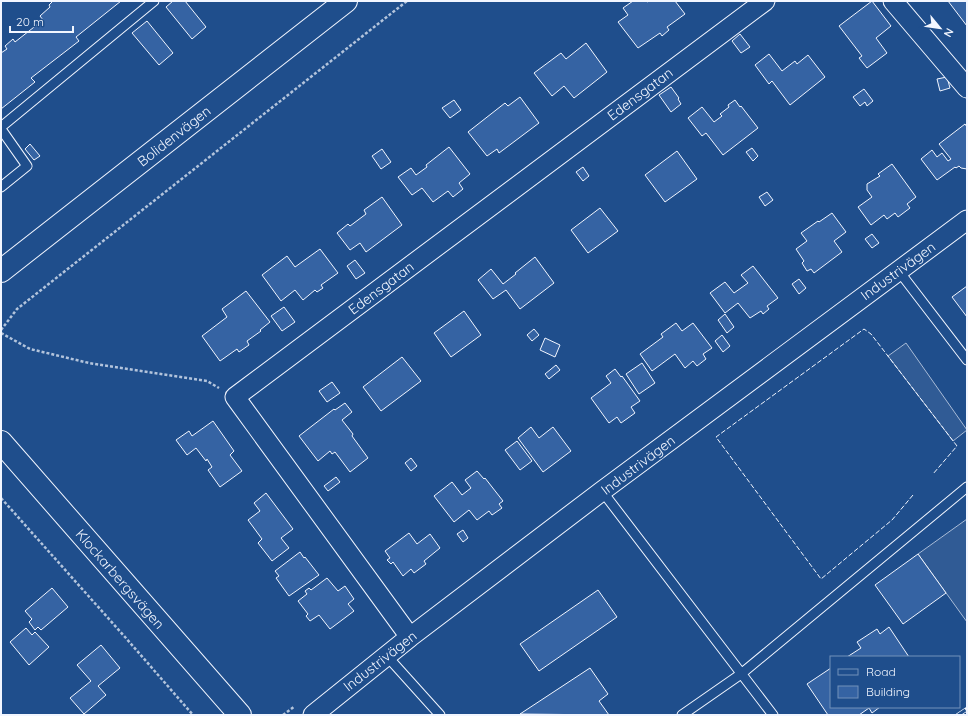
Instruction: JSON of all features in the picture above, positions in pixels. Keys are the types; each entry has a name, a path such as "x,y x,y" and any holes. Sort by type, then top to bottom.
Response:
{"main road":[{"name":"Bolidenvägen","path":"1,272 346,1"},
{"name":"Klockarbergsvägen","path":"1,442 240,715"}],"street":[{"name":"Edensgatan","path":"235,396 765,1"},
{"path":"893,1 967,88"},
{"name":"Industrivägen","path":"313,715 410,637 602,491 967,220"},
{"path":"235,396 410,637"}],"lane":[{"path":"1,187 27,166 1,128 152,1"},
{"path":"898,270 967,360"},
{"path":"682,715 741,674 967,487"},
{"path":"602,491 773,715"},
{"path":"386,656 440,715"}],"path":[{"path":"235,396 207,381 89,363 30,349 1,331 17,309 407,1"},
{"path":"1,498 193,715"}],"shaded area":[{"path":"906,343 967,430 953,441 888,356"},
{"path":"967,519 967,622 918,554"}],"building":[{"path":"53,1 121,1 76,37 79,41 31,78 35,82 1,109 1,53 7,49 5,46 13,39 15,42 43,20 40,16 50,7 49,5"},
{"path":"173,1 185,1 206,27 192,39 166,7"},
{"path":"633,1 675,1 685,14 667,27 669,30 662,36 660,33 638,48 618,22 628,15 623,8"},
{"path":"872,1 891,26 876,38 887,53 867,68 859,58 862,56 839,26"},
{"path":"948,1 967,1 967,26"},
{"path":"147,21 173,53 159,65 132,33"},
{"path":"740,34 750,47 741,53 732,41"},
{"path":"586,43 607,72 574,98 564,86 552,96 534,73 561,53 566,59"},
{"path":"769,54 782,71 795,61 797,64 808,55 825,77 790,105 772,81 769,84 755,65"},
{"path":"947,77 950,88 940,91 937,79"},
{"path":"671,87 679,98 678,99 681,104 671,112 659,95"},
{"path":"864,89 873,101 867,106 865,102 860,106 853,97"},
{"path":"520,97 539,123 499,153 497,149 487,156 468,132 505,103 508,106"},
{"path":"454,100 461,110 450,118 442,108"},
{"path":"735,100 758,128 723,155 706,133 702,136 688,118 702,107 714,122 722,116 720,114"},
{"path":"965,124 967,127 967,169 959,166 956,168 955,167 937,180 921,159 932,150 937,157 942,153 948,161 951,159 939,144"},
{"path":"30,144 40,156 34,160 25,149"},
{"path":"449,147 470,174 459,183 463,189 453,197 448,191 433,202 422,188 412,195 398,177 411,168 416,175"},
{"path":"752,148 758,156 753,161 746,152"},
{"path":"382,149 391,162 381,169 372,156"},
{"path":"677,151 697,179 665,202 645,175"},
{"path":"892,164 916,197 907,204 910,208 898,217 895,213 887,219 884,215 871,225 858,207 872,197 867,190 867,184 880,176 878,174"},
{"path":"583,167 589,176 583,181 576,172"},
{"path":"767,192 773,200 765,206 759,197"},
{"path":"382,197 402,225 366,252 360,243 350,250 337,233 348,224 350,226 366,214 364,210"},
{"path":"600,208 618,231 588,253 571,230"},
{"path":"832,213 846,232 834,241 842,252 814,273 811,269 807,271 802,263 804,261 796,249 807,241 801,233"},
{"path":"872,234 879,243 872,248 865,239"},
{"path":"320,249 338,273 321,285 323,288 317,292 315,290 303,300 295,290 281,301 262,275 287,256 295,267"},
{"path":"535,257 554,283 520,309 506,290 493,299 478,280 491,269 503,284"},
{"path":"355,260 365,273 356,279 347,266"},
{"path":"753,266 778,298 767,306 769,309 763,314 761,311 750,318 738,303 725,313 710,293 725,282 734,293 748,283 741,275"},
{"path":"799,279 806,288 799,294 792,284"},
{"path":"967,286 967,317 952,297"},
{"path":"246,291 270,322 260,330 261,331 247,341 249,345 239,352 237,349 220,361 202,336 227,317 222,309"},
{"path":"284,307 295,322 282,331 271,316"},
{"path":"464,311 481,335 451,357 434,333"},
{"path":"725,314 734,327 727,333 718,320"},
{"path":"676,323 682,331 693,323 712,348 703,354 706,359 697,366 693,361 685,368 675,354 652,371 640,354 663,337 661,334"},
{"path":"534,329 539,335 532,341 527,335"},
{"path":"722,335 730,346 723,352 715,341"},
{"path":"545,338 560,345 555,357 540,350"},
{"path":"402,357 421,381 381,411 363,387"},
{"path":"642,363 655,383 639,394 626,374"},
{"path":"556,365 560,370 549,379 545,374"},
{"path":"615,369 621,377 622,376 640,401 631,407 635,413 621,423 617,417 609,423 591,398 611,383 606,376"},
{"path":"332,382 340,393 327,402 319,391"},
{"path":"345,403 352,412 342,420 368,458 350,472 335,452 332,454 330,451 318,461 299,436 334,409 335,410"},
{"path":"213,421 234,451 230,455 242,471 220,487 208,470 212,467 207,459 206,461 196,448 187,455 176,440 189,431 192,436"},
{"path":"531,427 539,438 553,427 571,451 543,472 518,438"},
{"path":"517,441 532,461 520,470 505,450"},
{"path":"411,458 417,466 411,471 405,463"},
{"path":"477,471 484,479 485,478 503,501 499,504 502,508 492,515 489,511 477,520 469,510 454,522 434,496 452,482 462,495 471,488 465,480"},
{"path":"336,477 340,482 328,491 324,486"},
{"path":"266,493 293,529 281,538 289,548 272,561 258,543 262,539 248,520 260,511 254,503"},
{"path":"463,530 468,538 463,542 457,534"},
{"path":"409,533 417,544 430,534 440,548 424,561 426,564 414,573 411,569 403,576 393,562 391,564 387,560 390,558 385,551"},
{"path":"300,552 319,575 289,596 276,578 279,576 275,571"},
{"path":"918,554 946,593 903,624 875,585"},
{"path":"327,578 338,591 345,586 354,599 348,604 354,611 330,629 319,615 310,621 306,616 308,614 298,601 307,594 305,591 309,588 311,590"},
{"path":"52,588 68,607 41,630 38,627 35,630 29,622 32,619 25,611"},
{"path":"598,590 617,617 539,671 520,644"},
{"path":"889,627 908,656 849,656 861,648 857,642 877,629 880,634"},
{"path":"26,628 32,635 35,632 49,647 29,665 10,642"},
{"path":"101,645 120,668 98,686 106,695 84,714 70,698 91,681 77,665"},
{"path":"590,668 608,694 599,701 609,715 520,714"},
{"path":"830,669 830,708 869,708 859,715 828,715 807,684"},
{"path":"869,708 879,708 872,713"}],"railway":[{"path":"958,715 967,709"}],"fence":[{"path":"913,495 892,520 821,579 716,437 864,329 871,334 957,446 933,474"}]}
